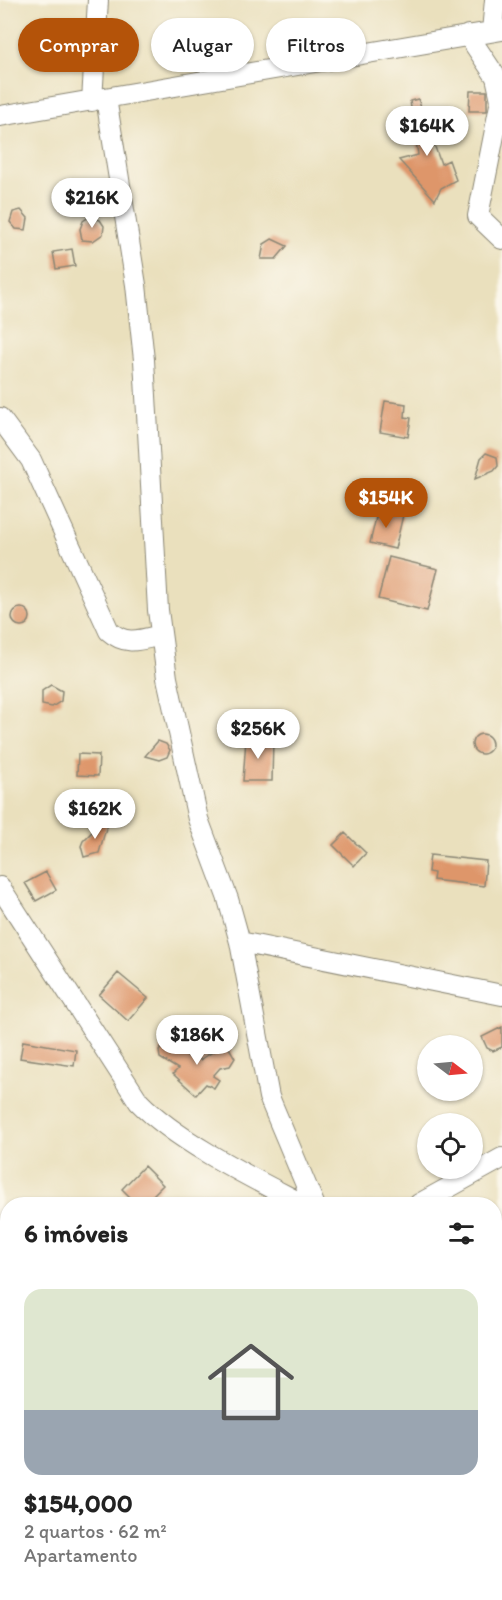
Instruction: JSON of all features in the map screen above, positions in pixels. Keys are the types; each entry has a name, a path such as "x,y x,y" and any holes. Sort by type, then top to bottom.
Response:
{"street":[{"path":"98,0 99,99 136,285 144,360 161,635 167,678 198,819 228,899 240,942 269,1097 311,1197"},
{"path":"0,116 497,31 495,0"},
{"path":"468,36 500,87 501,100 477,216 502,238"},
{"path":"0,418 31,460 109,631 118,640 128,642 161,635"},
{"path":"0,887 139,1102 151,1115 233,1168 289,1197"},
{"path":"240,942 502,995"},
{"path":"432,1197 502,1158"}],"building":[{"path":"470,91 487,91 487,111 469,111"},
{"path":"418,99 441,164 449,160 456,180 441,188 435,200 399,160 418,155 410,101"},
{"path":"21,210 28,218 26,230 16,229 10,222 13,212"},
{"path":"89,217 100,220 104,226 103,234 93,241 82,240 80,229 83,221"},
{"path":"272,239 287,246 276,259 261,259 264,244"},
{"path":"72,249 75,266 56,269 53,252"},
{"path":"385,401 406,404 405,417 411,418 408,437 380,432"},
{"path":"486,453 497,457 498,466 494,471 475,479 481,458"},
{"path":"378,509 403,515 395,549 370,543"},
{"path":"389,557 438,569 427,611 378,599"},
{"path":"17,608 25,608 30,613 28,624 17,626 12,621 12,613"},
{"path":"51,685 62,691 61,701 52,707 42,705 42,691"},
{"path":"482,734 489,737 492,744 489,751 482,754 475,751 472,744 475,737"},
{"path":"246,739 273,739 272,781 243,781"},
{"path":"158,741 166,744 170,750 167,757 159,760 145,756"},
{"path":"78,754 99,755 98,776 77,775"},
{"path":"110,814 99,853 84,857 81,846 83,841"},
{"path":"345,833 366,853 354,866 333,845"},
{"path":"430,855 486,861 484,886 433,880 434,873 428,872"},
{"path":"46,872 56,890 36,901 25,883"},
{"path":"118,973 148,998 128,1021 99,995"},
{"path":"502,1027 502,1047 493,1051 487,1048 483,1036"},
{"path":"23,1041 76,1050 74,1066 20,1058"},
{"path":"165,1044 174,1045 189,1057 193,1053 200,1060 220,1047 228,1046 235,1058 230,1066 220,1068 213,1076 219,1080 214,1088 206,1084 196,1095 173,1074 178,1069 160,1058 159,1051"},
{"path":"144,1166 163,1185 151,1197 130,1197 122,1189"}]}
